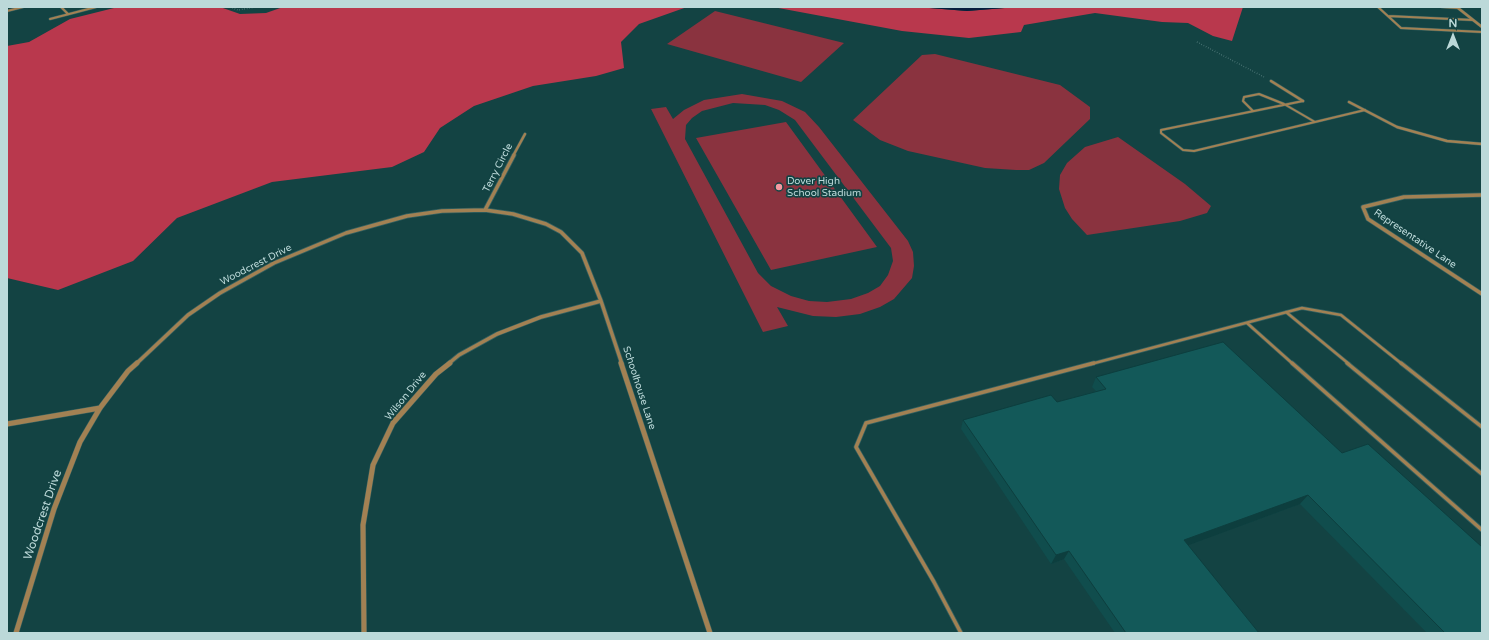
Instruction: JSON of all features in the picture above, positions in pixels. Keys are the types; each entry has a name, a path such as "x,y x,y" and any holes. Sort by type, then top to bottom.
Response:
{"street":[{"path":"1458,8 1482,27"},
{"path":"1271,81 1303,101"},
{"path":"1349,102 1397,127 1447,141 1482,144"},
{"name":"Terry Circle","path":"485,210 524,134"},
{"name":"Representative Lane","path":"1482,195 1429,194 1404,197 1363,207 1368,219 1482,294"},
{"name":"Schoolhouse Lane","path":"485,210 513,214 546,224 561,232 582,253 602,301 710,633"},
{"name":"Woodcrest Drive","path":"16,633 54,509 80,442 100,408 128,371 188,315 220,293 274,263 346,233 407,216 442,211 485,210"},
{"name":"Wilson Drive","path":"364,633 363,525 373,466 394,423 436,374 459,355 497,334 541,317 602,301"},
{"path":"7,424 100,408"}],"lane":[{"path":"7,11 23,7"},
{"path":"61,7 68,14"},
{"path":"50,19 96,7"},
{"path":"1378,7 1401,28 1482,32"},
{"path":"1442,7 1458,8"},
{"path":"1388,16 1473,20"},
{"path":"1253,111 1243,101 1244,97 1259,94 1284,104 1315,122"},
{"path":"1303,101 1162,130 1161,133 1179,148 1194,151 1365,110"},
{"path":"961,633 934,582 856,447 866,423 1302,308 1341,315 1482,427"},
{"path":"1286,312 1482,474"},
{"path":"1246,323 1482,530"}],"path":[{"path":"230,7 238,10 256,7"},
{"path":"1197,42 1271,81"}],"shaded area":[{"path":"118,7 220,7 240,14 266,13 283,7 687,7 639,24 621,42 624,68 596,76 533,86 474,106 440,128 424,152 392,167 272,182 177,218 133,261 58,290 7,278 7,46 29,42 70,19"},
{"path":"773,7 917,7 967,11 1017,7 1243,7 1232,41 1213,36 1188,23 1162,22 1095,13 1024,25 1021,32 969,38 902,31"},
{"path":"715,11 844,43 801,82 667,44"},
{"path":"935,54 1060,85 1090,107 1090,119 1044,163 1029,170 985,168 908,151 880,140 853,120 922,55"},
{"path":"742,94 782,101 805,112 819,127 908,241 913,252 914,266 912,278 894,299 880,307 860,314 836,317 813,316 777,307 788,326 763,332 651,109 666,107 673,119 684,110 704,100","holes":["733,103 765,105 779,110 795,120 891,248 893,261 888,275 880,286 868,293 851,299 827,302 809,301 791,296 771,286 758,273 685,139 686,125 692,118 702,111"]},
{"path":"786,122 877,247 771,270 696,138"},
{"path":"1118,137 1185,184 1211,206 1207,213 1180,221 1087,235 1072,219 1065,208 1059,189 1060,175 1067,163 1085,147"}],"water":[{"path":"917,7 1017,7 967,11"}],"building":[{"path":"1223,342 1342,453 1368,444 1482,547 1482,633 1445,633 1308,495 1184,540 1259,633 1126,633 1069,551 1056,555 963,420 1051,395 1057,402 1106,389 1096,377"}],"place":[{"name":"Dover High School Stadium","path":"779,187"}]}
